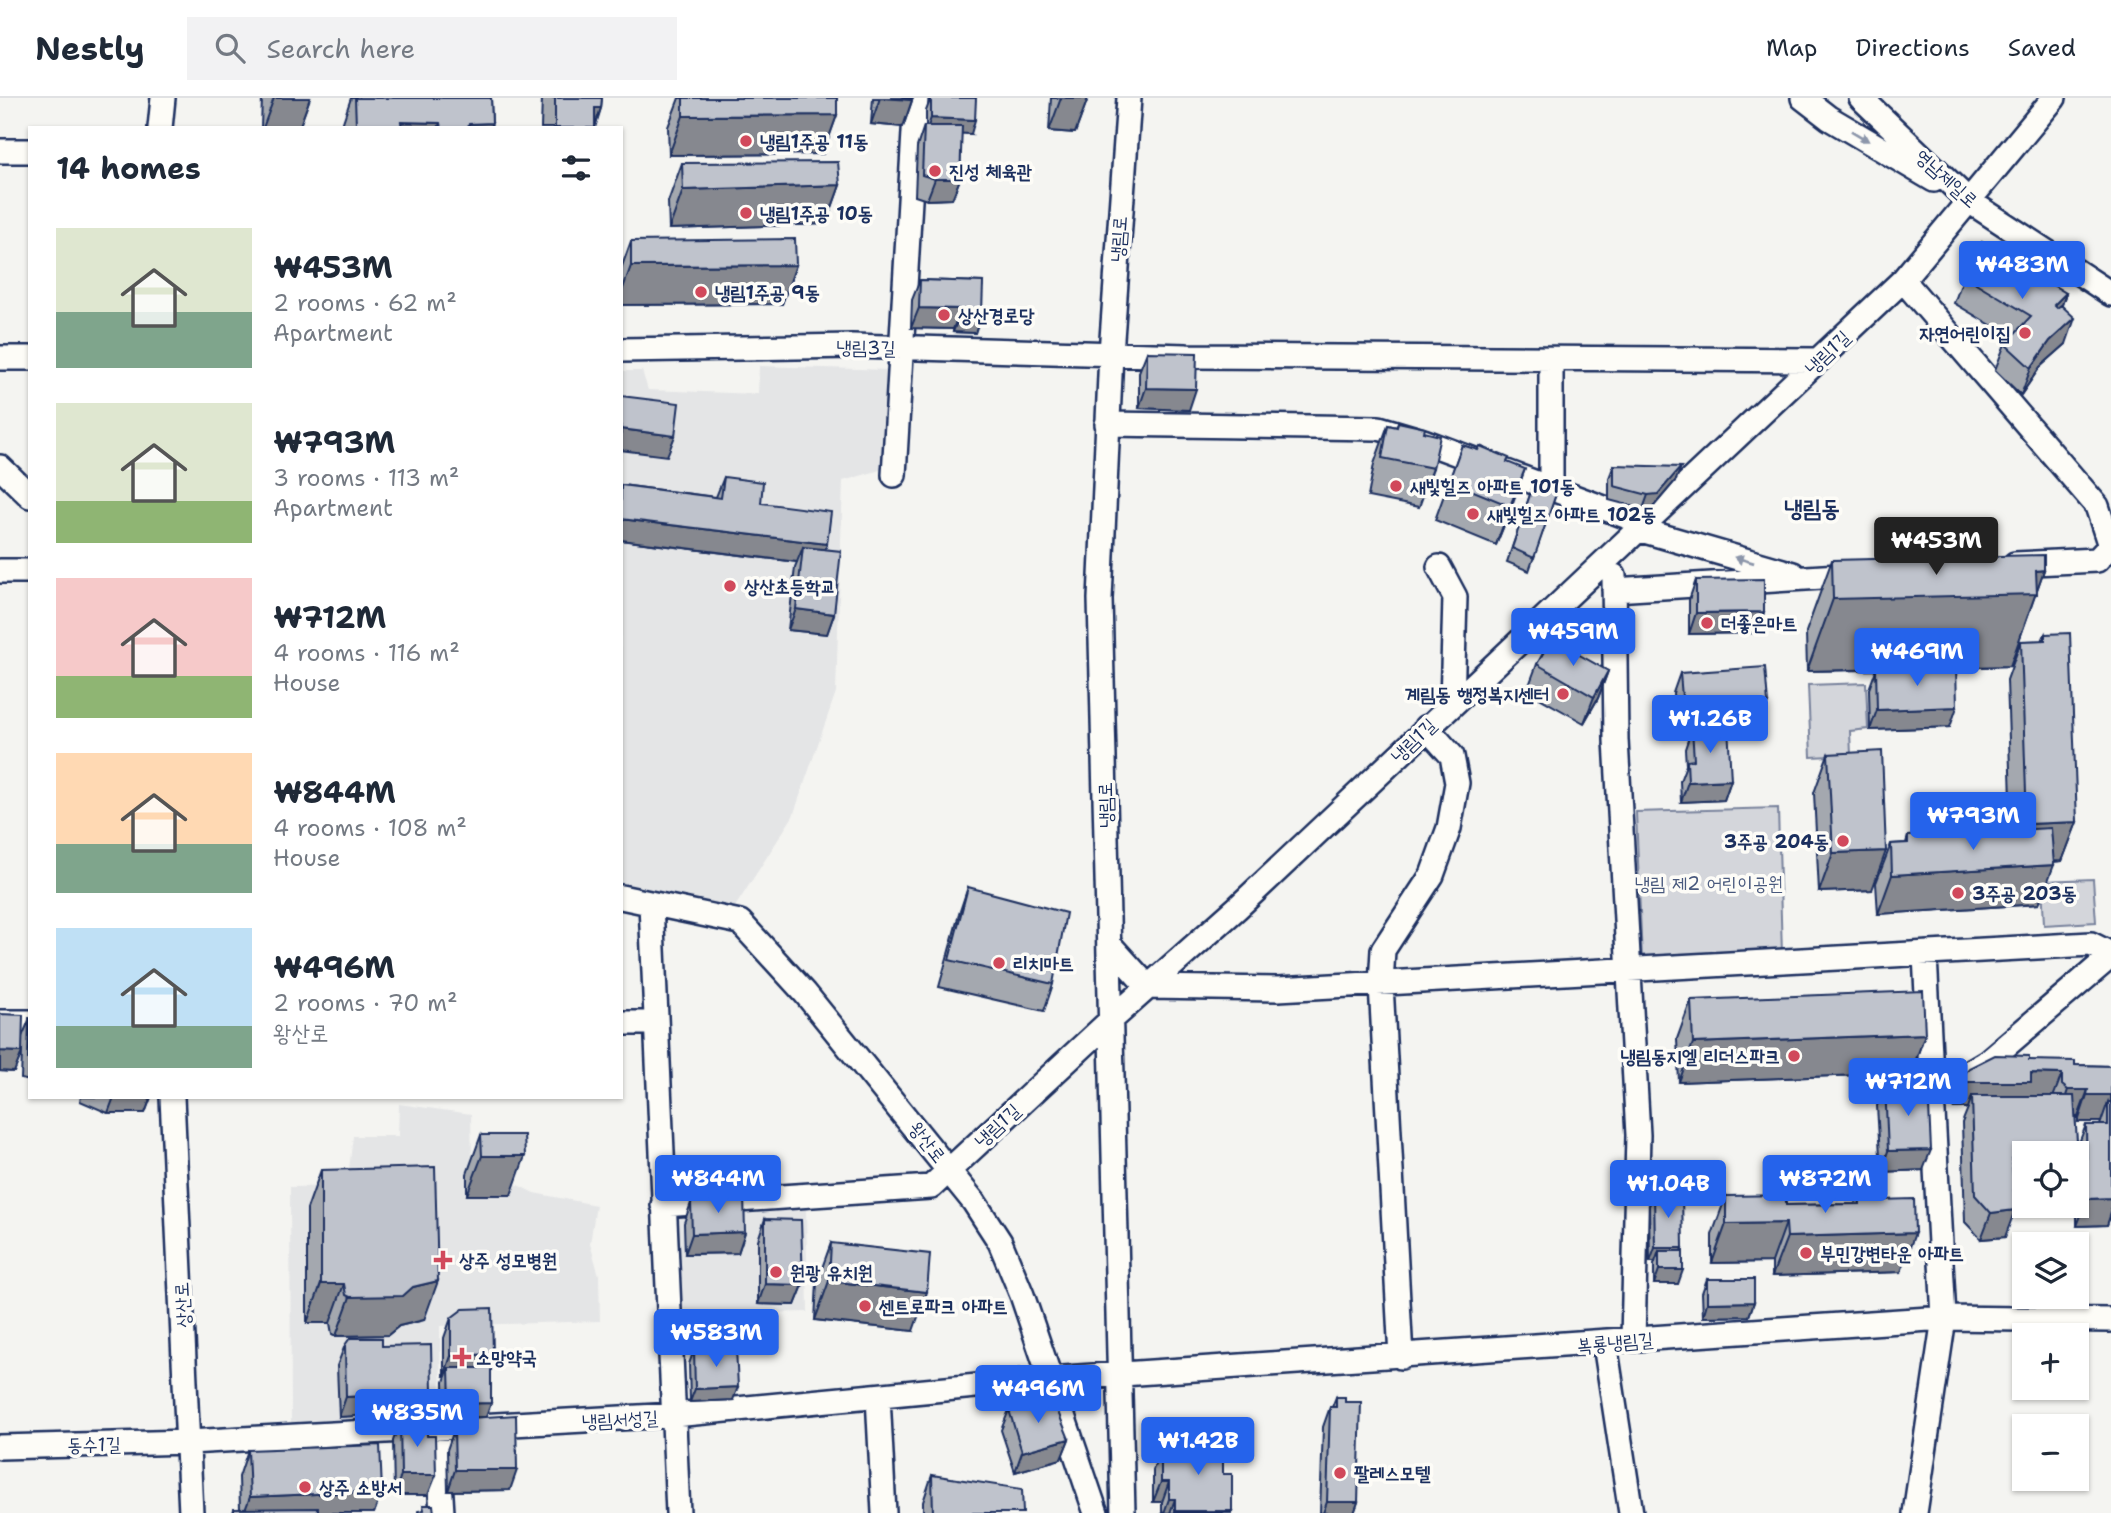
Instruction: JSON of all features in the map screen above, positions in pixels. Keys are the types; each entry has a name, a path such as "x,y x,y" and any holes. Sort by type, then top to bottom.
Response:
{"street":[{"path":"160,126 163,98"},
{"path":"894,475 916,98"},
{"name":"냉림로","path":"1123,1513 1100,599 1111,353 1129,98"},
{"path":"1803,98 1829,118 1969,201"},
{"name":"영남제일로","path":"1861,98 1969,201 2111,295"},
{"name":"냉림1길","path":"663,1205 931,1186 1237,908 1452,702 1644,527 1903,280 2054,98"},
{"path":"0,151 28,151"},
{"path":"1903,280 2097,506 2110,546 2097,561 1999,565"},
{"name":"냉림3길","path":"623,350 901,347 1111,353 1819,360"},
{"path":"0,358 28,358"},
{"path":"1551,359 1551,490"},
{"path":"1107,424 1378,428 1423,441 1644,527 1810,578"},
{"path":"0,467 28,494"},
{"path":"1614,555 1616,740 1638,1135 1633,1340"},
{"path":"1439,567 1455,597 1452,702"},
{"path":"0,571 28,571"},
{"path":"1614,590 1877,574"},
{"path":"1401,1357 1381,984 1383,950 1432,875 1449,828 1457,783 1452,755 1426,727"},
{"name":"왕산로","path":"623,897 740,922 805,993 948,1169 1000,1242 1022,1296 1096,1513"},
{"path":"650,904 678,1513"},
{"path":"1109,944 1148,987 1278,989 1924,956 2091,944 2111,955 1987,1061 1932,1094"},
{"path":"1915,1513 1944,1318 1924,956"},
{"path":"0,1023 28,1022"},
{"path":"623,1023 656,1023"},
{"name":"상산로","path":"172,1099 191,1513"},
{"name":"복룡냉림길","path":"1049,1379 1119,1377 1605,1344 1944,1318 2111,1320"},
{"path":"1605,1344 1631,1513"},
{"name":"냉림서성길","path":"189,1442 674,1415 1049,1379"},
{"path":"878,1396 884,1513"},
{"path":"437,1430 442,1513"},
{"name":"동수1길","path":"0,1447 189,1442"},
{"path":"1116,1513 1122,1479"}],"shaded area":[{"name":"상산초등학교","path":"759,366 890,370 887,468 843,481 836,692 793,816 735,907 623,883 623,371 642,371 648,390 758,394"},
{"name":"상주 성모병원","path":"399,1104 471,1114 472,1162 534,1193 596,1205 590,1244 599,1275 600,1321 440,1326 441,1418 291,1425 290,1187 347,1186 353,1136 398,1136"},
{"path":"806,1208 808,1312 678,1315 675,1222 686,1212"}],"green space":[{"path":"1866,683 1868,729 1850,731 1851,755 1811,757 1808,685"},
{"name":"냉림 제2 어린이공원","path":"1778,808 1782,955 1642,961 1636,812"},
{"path":"2093,879 2096,922 2044,925 2042,881"}],"building":[{"path":"355,98 491,98 492,123 468,126 401,122 402,126 356,125"},
{"path":"555,98 602,98 601,108 595,108 595,126 555,126"},
{"path":"683,98 837,98 837,115 683,116"},
{"path":"931,98 976,98 975,120 931,118"},
{"path":"924,126 962,126 960,179 935,179 922,175"},
{"path":"838,162 840,185 683,190 682,163"},
{"path":"795,239 796,265 631,266 631,241"},
{"path":"1982,242 2066,293 2054,305 2057,308 2061,305 2075,318 2050,341 2031,368 2005,344 2031,316 1964,276"},
{"path":"920,280 983,282 982,313 961,312 961,309 919,308"},
{"path":"1147,352 1197,353 1196,389 1146,388"},
{"path":"623,396 679,403 675,436 623,429"},
{"path":"1398,422 1425,428 1424,432 1440,436 1433,468 1382,458 1388,425 1397,427"},
{"path":"1462,445 1478,450 1480,446 1509,458 1507,462 1525,469 1510,506 1449,481"},
{"path":"1614,465 1681,467 1658,494 1648,495 1614,486"},
{"path":"724,477 763,482 761,503 831,512 827,544 623,519 623,485 721,498"},
{"path":"1534,483 1557,491 1534,558 1512,548"},
{"path":"803,547 841,551 834,614 796,609"},
{"path":"2044,555 2044,570 2036,571 2037,594 1833,599 1832,560"},
{"path":"1764,579 1764,612 1696,613 1696,580"},
{"path":"2070,633 2077,822 2027,824 2021,641 2045,640 2045,634"},
{"path":"1551,639 1608,671 1594,697 1537,664"},
{"path":"1956,665 1957,707 1877,710 1876,668"},
{"path":"1765,667 1768,703 1683,709 1680,673"},
{"path":"1728,726 1731,780 1688,782 1687,761 1694,760 1692,728"},
{"path":"1882,751 1886,851 1833,853 1828,754"},
{"path":"2051,828 2054,865 1892,875 1891,844 1908,843 1908,836"},
{"path":"968,887 1066,913 1053,984 949,960"},
{"path":"1923,991 1925,1034 1693,1043 1691,1000"},
{"path":"0,1014 23,1015 22,1052 0,1051"},
{"path":"1995,1055 2029,1056 2029,1060 2075,1061 2075,1065 2111,1066 2111,1095 2087,1095 2088,1090 2068,1090 2062,1085 2062,1074 2031,1073 2031,1082 1964,1082 1964,1075 1969,1068"},
{"path":"1928,1084 1931,1150 1888,1151 1885,1085"},
{"path":"1972,1096 2074,1096 2077,1141 2012,1141 2012,1210 1991,1213 1975,1195"},
{"path":"2108,1102 2111,1102 2111,1198 2089,1199 2089,1141 2086,1141 2086,1125 2108,1125"},
{"path":"481,1135 524,1135 525,1156 482,1156"},
{"name":"상주 성모병원","path":"435,1167 438,1281 413,1287 403,1296 350,1297 346,1295 344,1284 321,1284 321,1170"},
{"path":"1877,1190 1878,1200 1914,1199 1915,1233 1787,1237 1786,1223 1726,1224 1726,1196 1786,1195 1786,1205 1860,1204 1859,1191"},
{"path":"1654,1192 1682,1192 1683,1248 1655,1248"},
{"path":"744,1195 745,1232 692,1234 691,1203 699,1197"},
{"path":"765,1219 801,1220 803,1285 765,1284"},
{"path":"831,1243 930,1254 927,1292 829,1281"},
{"path":"1659,1251 1683,1251 1683,1270 1659,1270"},
{"path":"1707,1279 1754,1279 1754,1302 1707,1303"},
{"path":"492,1308 493,1354 451,1356 451,1318 463,1309"},
{"path":"350,1338 382,1338 382,1346 431,1345 432,1392 346,1397 345,1345"},
{"path":"736,1348 738,1387 695,1389 694,1350"},
{"path":"449,1368 491,1368 491,1403 450,1404"},
{"path":"1052,1397 1069,1439 1022,1452 1009,1410"},
{"path":"1336,1397 1345,1397 1345,1402 1361,1402 1358,1502 1327,1502 1330,1407 1336,1407"},
{"path":"516,1415 517,1470 455,1470 454,1430 469,1418"},
{"path":"427,1420 427,1436 435,1436 436,1475 401,1475 400,1421"},
{"path":"1191,1441 1223,1441 1223,1474 1232,1474 1232,1511 1175,1511 1175,1499 1169,1499 1169,1482 1161,1482 1161,1449 1191,1449"},
{"path":"380,1445 382,1491 250,1497 248,1450"},
{"path":"932,1475 1022,1489 1023,1513 933,1513"},
{"path":"423,1505 433,1505 434,1513 418,1513 424,1510"},
{"path":"318,1508 318,1513 234,1513 234,1509"}],"place":[{"name":"냉림1주공 11동","path":"746,141"},
{"name":"진성 체육관","path":"935,171"},
{"name":"냉림1주공 10동","path":"746,213"},
{"name":"냉림1주공 9동","path":"701,292"},
{"name":"상산경로당","path":"944,315"},
{"name":"자연어린이집","path":"2025,333"},
{"name":"새빛힐즈 아파트 101동","path":"1396,486"},
{"name":"새빛힐즈 아파트 102동","path":"1473,514"},
{"name":"상산초등학교","path":"730,586"},
{"name":"더좋은마트","path":"1707,623"},
{"name":"계림동 행정복지센터","path":"1563,694"},
{"name":"3주공 204동","path":"1843,841"},
{"name":"3주공 203동","path":"1958,893"},
{"name":"리치마트","path":"999,963"},
{"name":"냉림동지엘 리더스파크","path":"1794,1056"},
{"name":"부민강변타운 아파트","path":"1806,1253"},
{"name":"상주 성모병원","path":"443,1260"},
{"name":"원광 유치원","path":"776,1272"},
{"name":"센트로파크 아파트","path":"865,1306"},
{"name":"소망약국","path":"462,1357"},
{"name":"팔레스모텔","path":"1340,1473"},
{"name":"상주 소방서","path":"305,1487"}],"district":[{"name":"냉림동","path":"1812,508"}]}
